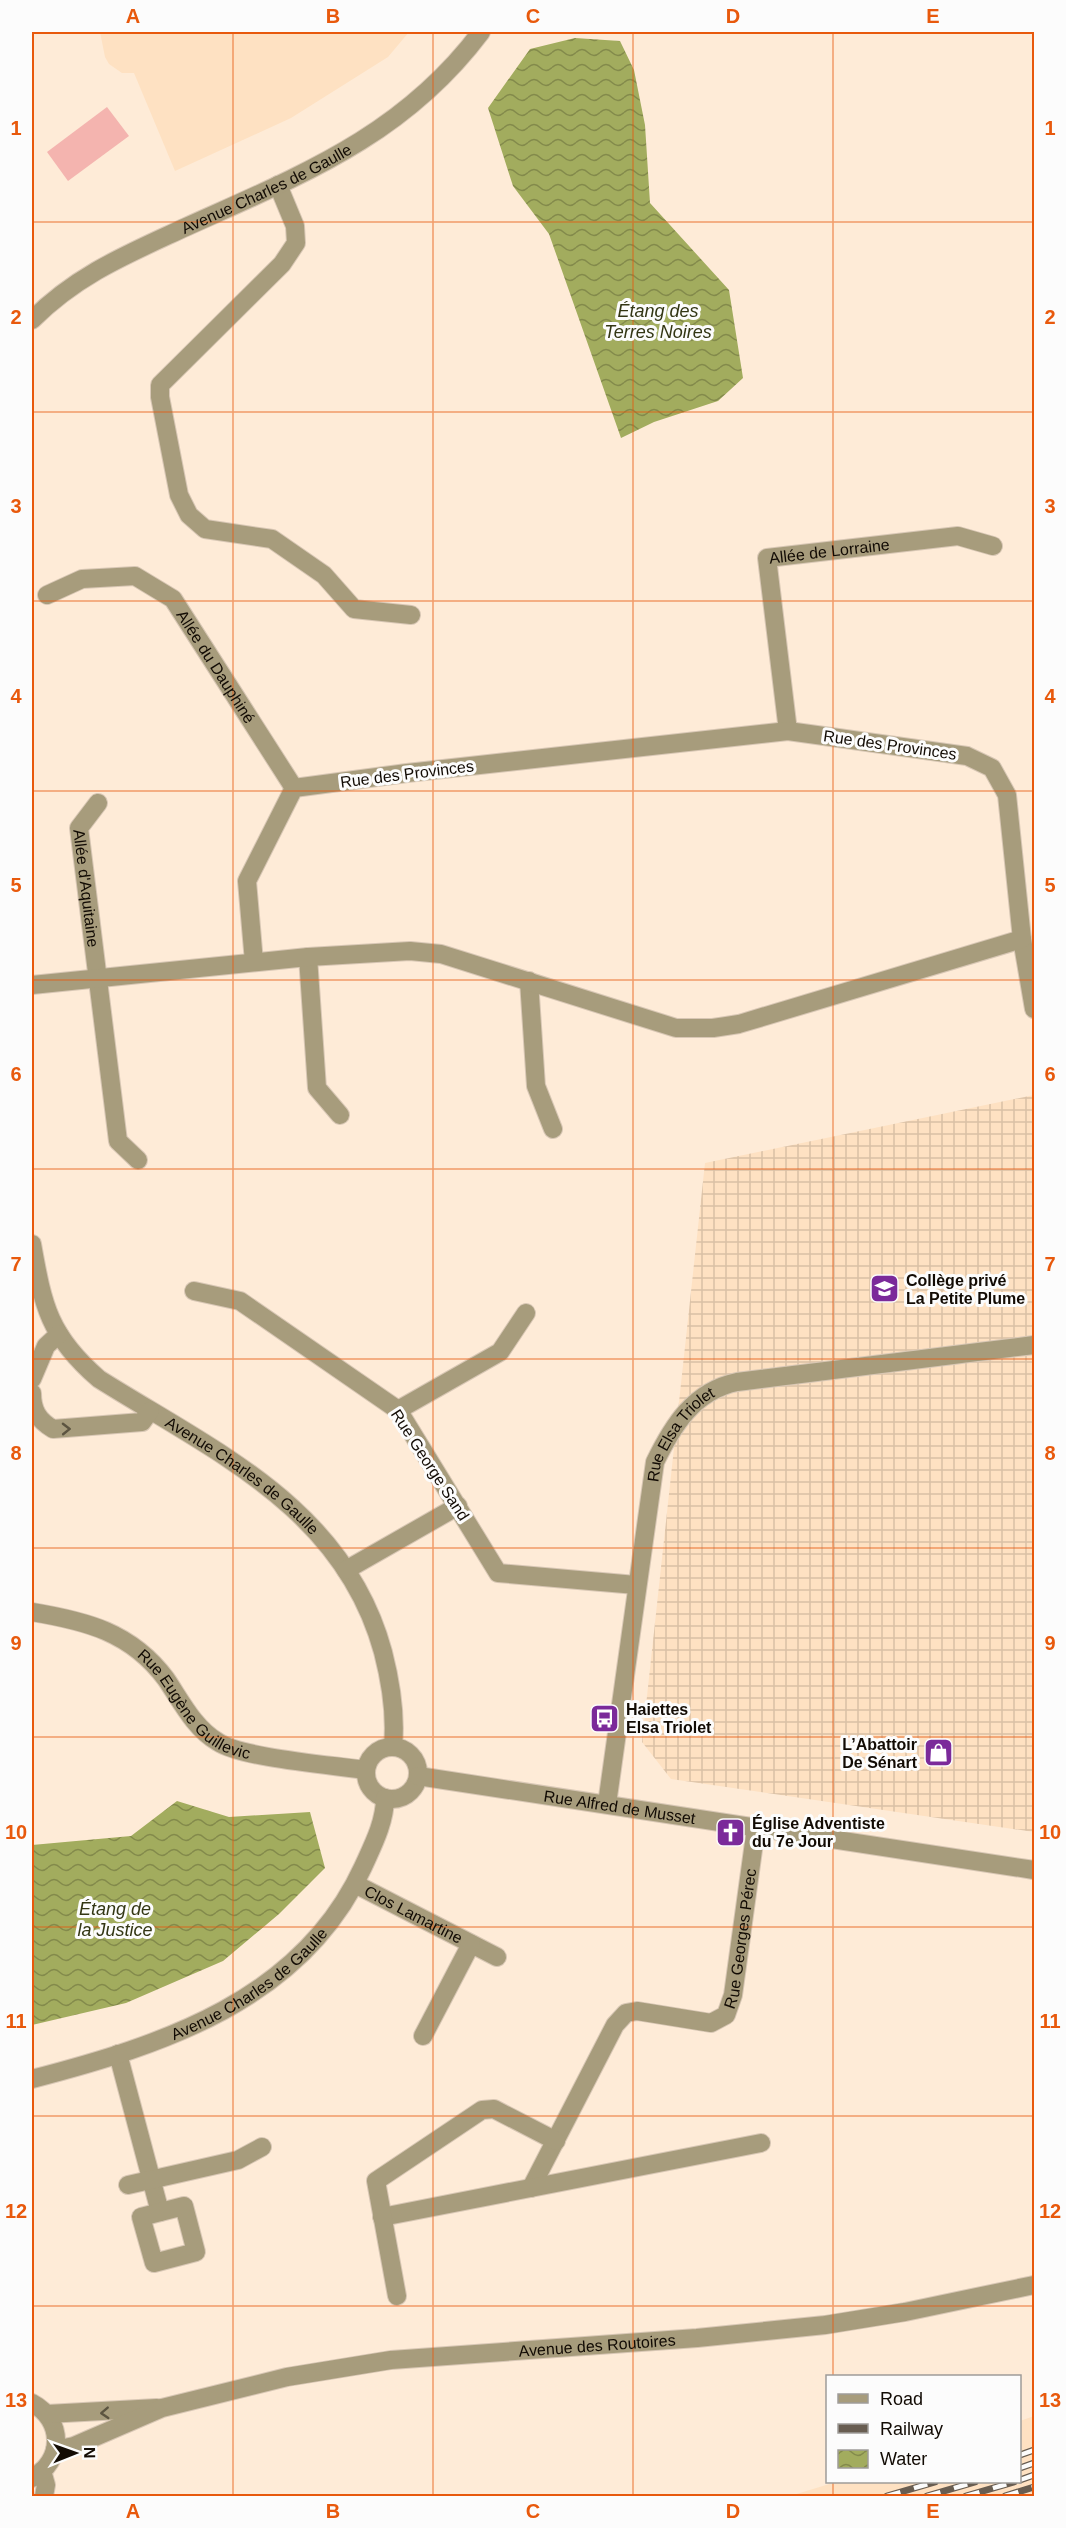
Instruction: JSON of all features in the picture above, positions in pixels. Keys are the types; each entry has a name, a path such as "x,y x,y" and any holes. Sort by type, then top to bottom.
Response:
{"street":[{"name":"Avenue Charles de Gaulle","path":"32,320 56,296 104,265 278,185 350,148 399,117 423,97 482,32"},
{"path":"278,185 295,226 296,243 282,264 160,385 160,397 179,495 189,515 205,529 272,539 324,575 354,609 411,615"},
{"name":"Allée de Lorraine","path":"788,731 767,558 958,536 993,546"},
{"name":"Allée du Dauphiné","path":"47,595 82,579 135,576 173,599 294,788"},
{"name":"Rue des Provinces","path":"294,788 788,731 967,756 992,768 1007,795 1022,939 1035,1009"},
{"path":"254,962 247,881 294,788"},
{"name":"Allée d'Aquitaine","path":"98,803 79,828 118,1141 138,1161"},
{"path":"32,985 308,957 411,951 441,954 676,1028 713,1028 739,1024 1022,939"},
{"path":"308,957 317,1088 340,1115"},
{"path":"529,981 536,1086 554,1129"},
{"name":"Avenue Charles de Gaulle","path":"32,1244 42,1302 59,1334 91,1372 259,1479 314,1528 346,1570 364,1601 379,1638 390,1679 394,1718 393,1746"},
{"name":"Rue George Sand","path":"194,1291 240,1301 398,1410 498,1573 636,1585"},
{"path":"398,1410 500,1352 526,1313"},
{"path":"32,1379 46,1346 59,1334"},
{"name":"Rue Elsa Triolet","path":"607,1804 655,1462 669,1431 686,1410 722,1385 1035,1345"},
{"path":"32,1393 32,1405 42,1422 53,1429 142,1422 150,1411"},
{"path":"346,1570 458,1506"},
{"name":"Rue Eugène Guillevic","path":"32,1612 88,1623 116,1635 139,1651 161,1674 197,1724 218,1743 250,1753 365,1770"},
{"path":"393,1746 401,1748 414,1759 418,1776 415,1784 403,1797 385,1798 372,1791 365,1777 365,1770 372,1755 378,1750 393,1746"},
{"name":"Rue Alfred de Musset","path":"418,1776 1035,1870"},
{"name":"Avenue Charles de Gaulle","path":"32,2079 118,2055 221,2013 260,1989 293,1964 323,1931 355,1884 382,1820 385,1798"},
{"name":"Rue Georges Pérec","path":"531,2188 615,2025 626,2013 637,2011 711,2023 726,2015 733,1995 756,1828"},
{"name":"Clos Lamartine","path":"355,1884 498,1957"},
{"name":"Clos Lamartine","path":"423,2036 471,1944"},
{"path":"118,2055 160,2212"},
{"path":"397,2296 376,2181 482,2110 494,2109 556,2141"},
{"path":"382,2217 761,2143"},
{"path":"128,2185 238,2160 262,2146"},
{"name":"Avenue des Routoires","path":"56,2450 74,2446 162,2408 287,2377 391,2360 697,2338 825,2325 905,2312 1035,2285"},
{"path":"32,2403 47,2414 55,2431 56,2450 37,2475 46,2486 44,2496"},
{"name":"Avenue des Routoires","path":"47,2414 162,2408"}],"shaded area":[{"path":"100,32 409,32 388,57 291,118 175,171 134,73 122,73 109,64 105,57"},
{"path":"107,107 129,136 68,181 47,152"},
{"path":"1034,1095 1034,1832 671,1779 642,1742 705,1163"},
{"path":"1034,2416 1034,2496 790,2496 833,2483 1021,2483 1021,2421"}],"water":[{"name":"Étang des Terres Noires","path":"575,38 620,41 634,70 645,125 650,203 729,290 743,378 718,401 654,422 621,438 549,234 513,186 488,108 530,49"},
{"name":"Étang de la Justice","path":"177,1801 229,1817 310,1812 325,1868 279,1914 223,1961 126,2003 32,2025 32,1845 131,1836"}],"railway":[{"path":"1021,2455 1034,2450"},
{"path":"1021,2468 1034,2463"},
{"path":"1021,2480 1034,2475"},
{"path":"887,2496 932,2483"},
{"path":"927,2496 972,2483"},
{"path":"966,2496 1011,2483"},
{"path":"1005,2496 1034,2487"}],"place":[{"name":"Collège privé La Petite Plume","path":"885,1289"},
{"name":"Haiettes Elsa Triolet","path":"605,1718"},
{"name":"L’Abattoir De Sénart","path":"938,1753"},
{"name":"Église Adventiste du 7e Jour","path":"731,1832"}]}
